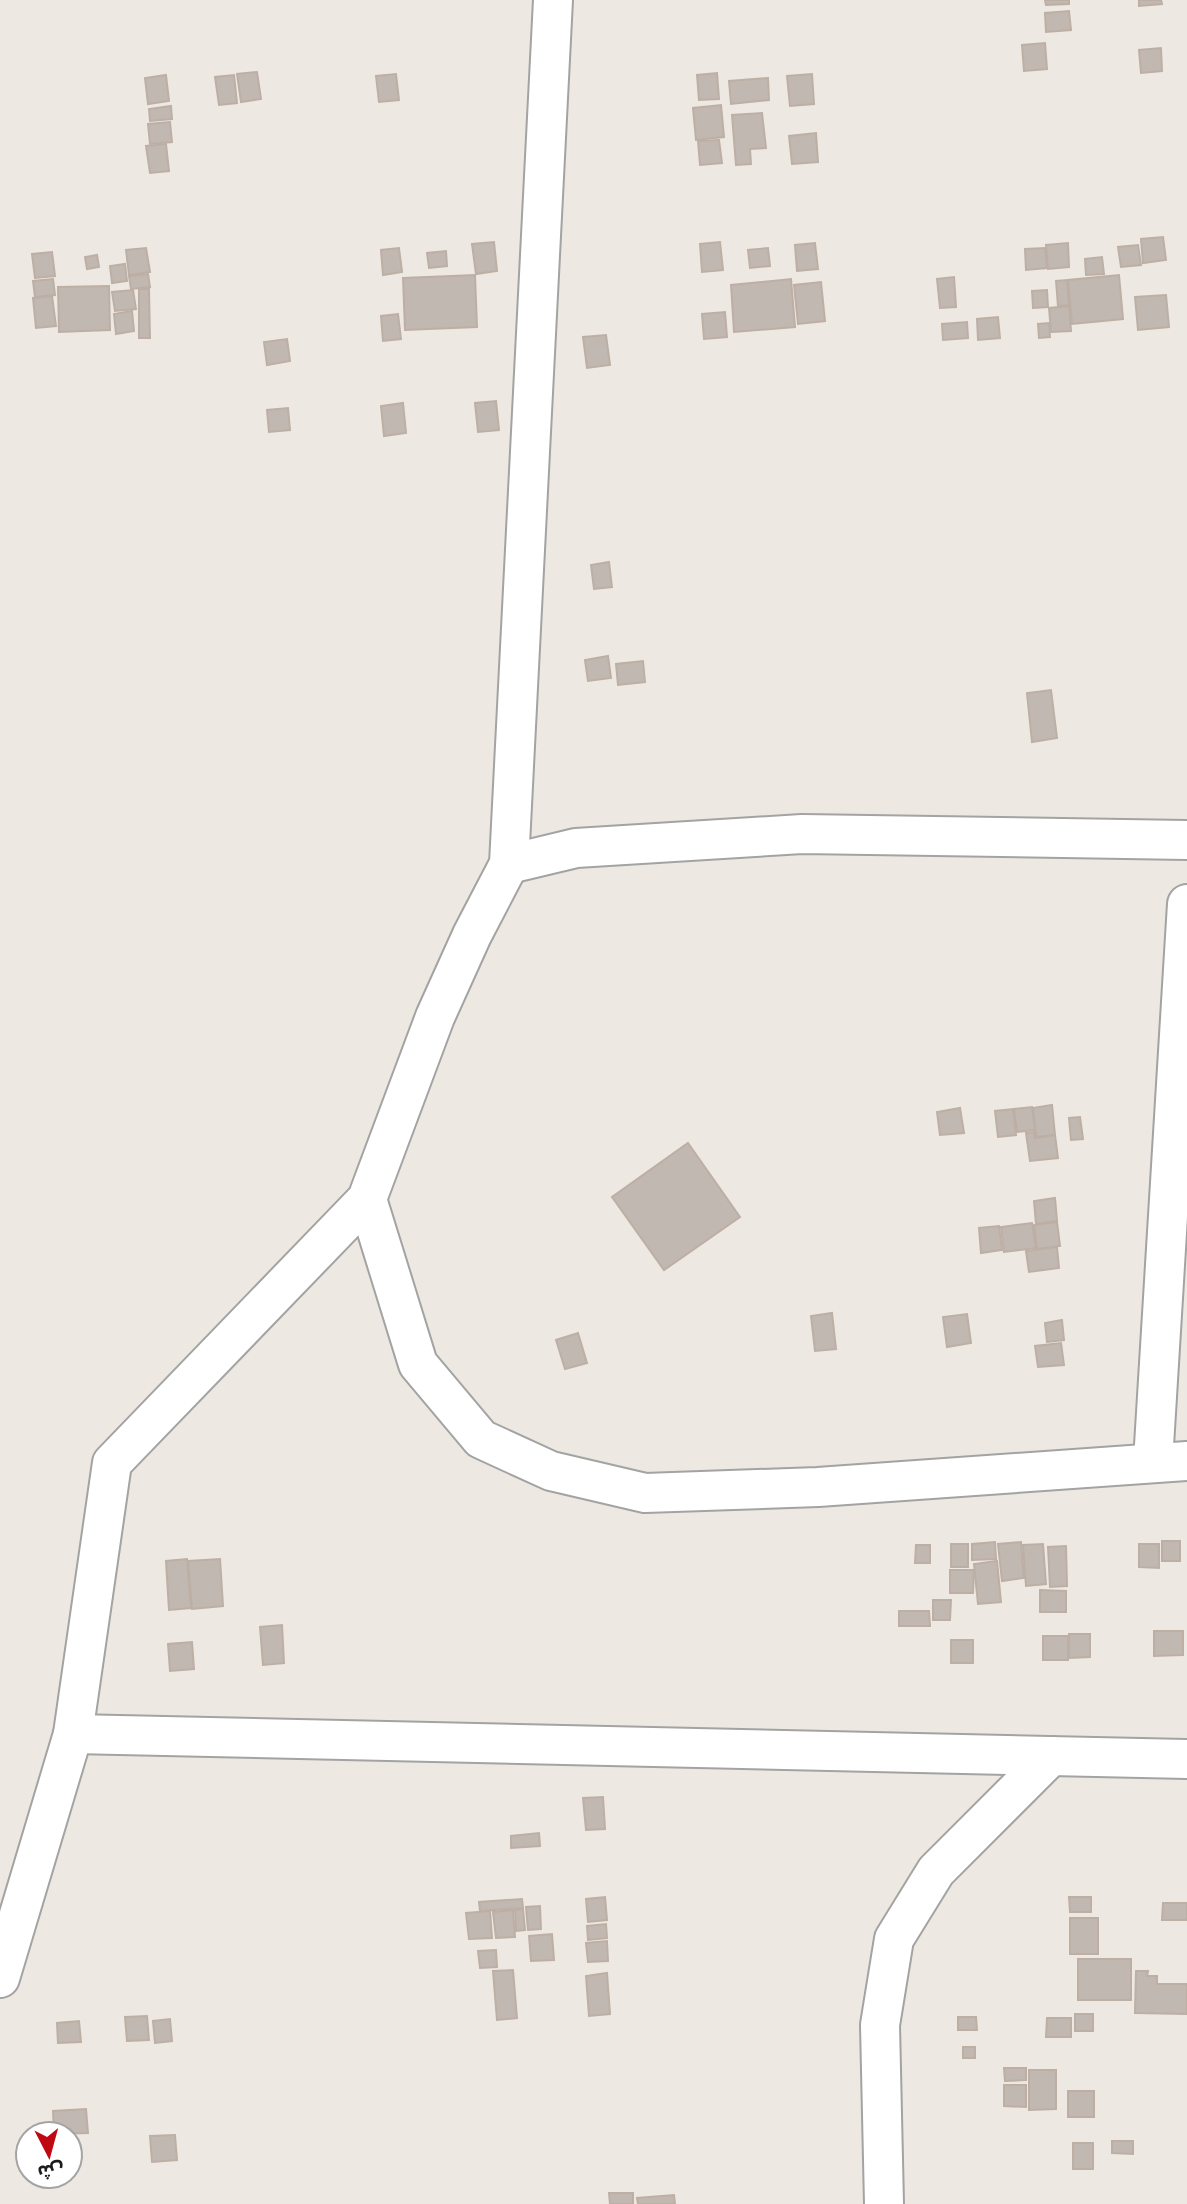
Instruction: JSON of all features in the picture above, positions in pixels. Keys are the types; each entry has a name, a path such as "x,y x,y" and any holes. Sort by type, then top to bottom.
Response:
{"street":[{"path":"0,1978 73,1734 112,1463 367,1199 435,1017 471,935 509,864 553,0"},
{"path":"509,864 576,848 802,834 1187,840"},
{"path":"367,1199 418,1364 481,1439 551,1471 645,1493 818,1487 1170,1462 1187,904"},
{"path":"73,1734 1187,1759"},
{"path":"884,2204 880,2025 894,1939 936,1871 1051,1756"}],"building":[{"path":"1045,0 1069,0 1069,4 1046,5"},
{"path":"1139,0 1161,0 1162,4 1139,6"},
{"path":"1069,11 1071,30 1046,32 1045,13"},
{"path":"1045,43 1047,69 1024,71 1022,45"},
{"path":"1161,48 1162,71 1141,73 1139,50"},
{"path":"257,72 261,99 241,102 237,74"},
{"path":"717,73 719,99 699,100 697,75"},
{"path":"396,74 399,100 379,102 376,76"},
{"path":"812,74 814,104 790,106 787,76"},
{"path":"166,75 169,101 148,104 145,78"},
{"path":"234,75 237,103 219,105 215,77"},
{"path":"768,78 769,100 731,104 729,81"},
{"path":"721,105 724,137 696,140 693,108"},
{"path":"171,106 172,119 150,121 149,109"},
{"path":"762,113 766,148 750,149 751,164 736,165 732,115"},
{"path":"170,122 172,142 150,144 148,124"},
{"path":"816,133 818,162 792,164 789,136"},
{"path":"719,140 722,163 700,165 698,141"},
{"path":"166,144 169,171 150,173 146,146"},
{"path":"1163,237 1166,260 1143,263 1141,239"},
{"path":"494,242 497,271 476,274 472,244"},
{"path":"720,242 723,270 702,272 700,244"},
{"path":"815,243 818,269 797,271 795,245"},
{"path":"1068,243 1069,267 1048,269 1046,245"},
{"path":"1138,245 1141,265 1121,267 1118,247"},
{"path":"146,248 150,272 129,275 126,250"},
{"path":"399,248 402,272 383,275 381,250"},
{"path":"768,248 770,266 750,268 748,250"},
{"path":"1045,248 1047,268 1026,270 1025,249"},
{"path":"446,251 447,266 429,268 427,253"},
{"path":"52,252 55,276 35,278 32,254"},
{"path":"97,255 99,267 87,269 85,257"},
{"path":"1102,257 1104,274 1086,275 1085,259"},
{"path":"125,264 127,281 112,283 110,266"},
{"path":"148,274 150,287 131,289 129,276"},
{"path":"475,275 477,327 405,330 403,278"},
{"path":"1119,275 1123,319 1072,324 1068,280"},
{"path":"954,277 956,307 940,308 937,279"},
{"path":"53,279 55,295 35,297 33,281"},
{"path":"791,279 795,327 734,332 731,285"},
{"path":"1067,280 1069,305 1058,306 1056,281"},
{"path":"821,282 825,321 798,324 794,285"},
{"path":"109,286 110,330 59,332 58,287"},
{"path":"139,289 149,289 150,338 139,338"},
{"path":"133,290 136,309 115,311 112,292"},
{"path":"1047,290 1048,307 1033,308 1032,291"},
{"path":"1166,295 1169,327 1138,330 1135,297"},
{"path":"52,296 56,326 36,328 33,298"},
{"path":"1069,306 1071,331 1051,332 1049,308"},
{"path":"132,311 134,331 116,334 114,314"},
{"path":"725,312 727,337 704,339 702,314"},
{"path":"398,314 401,339 383,341 381,316"},
{"path":"998,317 1000,338 978,340 977,319"},
{"path":"967,322 968,338 943,340 942,324"},
{"path":"1049,323 1050,337 1039,338 1038,324"},
{"path":"606,335 610,365 587,368 583,337"},
{"path":"287,339 290,361 267,365 264,342"},
{"path":"496,401 499,430 478,432 475,403"},
{"path":"403,403 406,433 384,436 381,406"},
{"path":"288,408 290,430 269,432 267,410"},
{"path":"609,562 612,587 594,589 591,565"},
{"path":"608,656 611,678 588,681 585,660"},
{"path":"643,661 645,682 618,685 616,664"},
{"path":"1051,690 1057,738 1032,742 1027,693"},
{"path":"1052,1105 1055,1135 1036,1137 1033,1108"},
{"path":"1032,1107 1035,1130 1017,1132 1014,1109"},
{"path":"960,1108 964,1133 940,1135 937,1112"},
{"path":"1013,1109 1016,1135 998,1137 995,1111"},
{"path":"1080,1117 1083,1139 1071,1140 1069,1118"},
{"path":"1034,1132 1035,1138 1055,1135 1058,1158 1030,1161 1026,1133"},
{"path":"688,1143 740,1217 664,1270 612,1197"},
{"path":"1055,1198 1057,1221 1036,1224 1034,1201"},
{"path":"1057,1222 1060,1246 1037,1249 1034,1225"},
{"path":"1032,1223 1036,1248 1004,1252 1001,1227"},
{"path":"999,1226 1002,1250 981,1253 979,1228"},
{"path":"1057,1247 1059,1268 1029,1272 1026,1251"},
{"path":"832,1313 836,1349 815,1351 811,1316"},
{"path":"967,1314 971,1343 947,1347 943,1317"},
{"path":"1062,1320 1064,1340 1047,1342 1045,1323"},
{"path":"578,1333 587,1363 565,1369 556,1340"},
{"path":"1061,1343 1064,1365 1038,1367 1035,1346"},
{"path":"1162,1541 1180,1541 1180,1561 1162,1561"},
{"path":"995,1542 996,1559 972,1560 972,1544"},
{"path":"1021,1542 1024,1578 1002,1581 998,1544"},
{"path":"951,1544 968,1544 968,1567 951,1567"},
{"path":"1043,1544 1046,1584 1026,1586 1023,1545"},
{"path":"1139,1544 1159,1544 1159,1568 1139,1567"},
{"path":"916,1545 930,1545 930,1563 915,1563"},
{"path":"1066,1546 1067,1586 1050,1587 1048,1547"},
{"path":"187,1559 191,1608 169,1610 166,1561"},
{"path":"220,1559 223,1606 192,1609 188,1561"},
{"path":"997,1561 1001,1602 978,1604 974,1564"},
{"path":"950,1570 974,1570 973,1593 950,1593"},
{"path":"1040,1590 1066,1591 1066,1612 1040,1612"},
{"path":"933,1600 951,1600 950,1620 933,1620"},
{"path":"899,1611 929,1611 930,1626 899,1626"},
{"path":"282,1625 284,1663 263,1665 260,1627"},
{"path":"1154,1631 1183,1631 1183,1655 1154,1656"},
{"path":"1069,1634 1090,1634 1090,1657 1069,1658"},
{"path":"1043,1636 1068,1636 1068,1660 1043,1660"},
{"path":"951,1640 973,1640 973,1663 951,1663"},
{"path":"192,1642 194,1669 170,1671 168,1644"},
{"path":"603,1797 605,1829 586,1830 583,1798"},
{"path":"539,1833 540,1846 511,1848 511,1836"},
{"path":"605,1897 607,1920 588,1922 586,1899"},
{"path":"1069,1897 1091,1897 1091,1912 1070,1912"},
{"path":"522,1899 523,1908 480,1911 479,1902"},
{"path":"1163,1903 1187,1903 1187,1920 1162,1920"},
{"path":"540,1906 541,1929 528,1930 526,1907"},
{"path":"523,1909 525,1930 516,1931 515,1910"},
{"path":"513,1910 515,1937 496,1938 493,1912"},
{"path":"490,1911 492,1938 469,1939 466,1913"},
{"path":"1070,1918 1098,1918 1098,1954 1070,1954"},
{"path":"606,1924 607,1938 588,1940 587,1926"},
{"path":"552,1934 554,1960 531,1961 529,1936"},
{"path":"607,1941 608,1961 588,1962 586,1943"},
{"path":"496,1950 497,1967 480,1968 478,1951"},
{"path":"1078,1959 1131,1959 1131,2000 1078,2000"},
{"path":"513,1970 517,2018 497,2020 493,1971"},
{"path":"1136,1971 1148,1971 1147,1976 1157,1976 1157,1984 1187,1984 1187,2014 1135,2013"},
{"path":"607,1973 610,2014 589,2016 586,1976"},
{"path":"1075,2014 1093,2014 1093,2031 1075,2031"},
{"path":"147,2016 149,2040 127,2041 125,2017"},
{"path":"958,2017 976,2017 977,2030 958,2030"},
{"path":"1047,2018 1071,2018 1071,2037 1046,2037"},
{"path":"170,2019 172,2041 155,2043 153,2021"},
{"path":"79,2021 81,2042 58,2043 57,2023"},
{"path":"963,2047 975,2047 975,2058 963,2058"},
{"path":"1004,2068 1026,2068 1026,2080 1005,2081"},
{"path":"1029,2070 1056,2070 1056,2109 1029,2110"},
{"path":"1004,2085 1026,2085 1026,2107 1004,2106"},
{"path":"1068,2091 1094,2091 1094,2117 1068,2117"},
{"path":"86,2109 88,2133 84,2133 84,2120 53,2120 53,2111"},
{"path":"175,2135 177,2160 152,2162 150,2136"},
{"path":"1112,2141 1133,2141 1133,2154 1112,2153"},
{"path":"1073,2143 1093,2143 1093,2169 1073,2169"},
{"path":"609,2193 633,2193 633,2204 610,2204"},
{"path":"674,2195 675,2204 638,2204 637,2198"}]}
